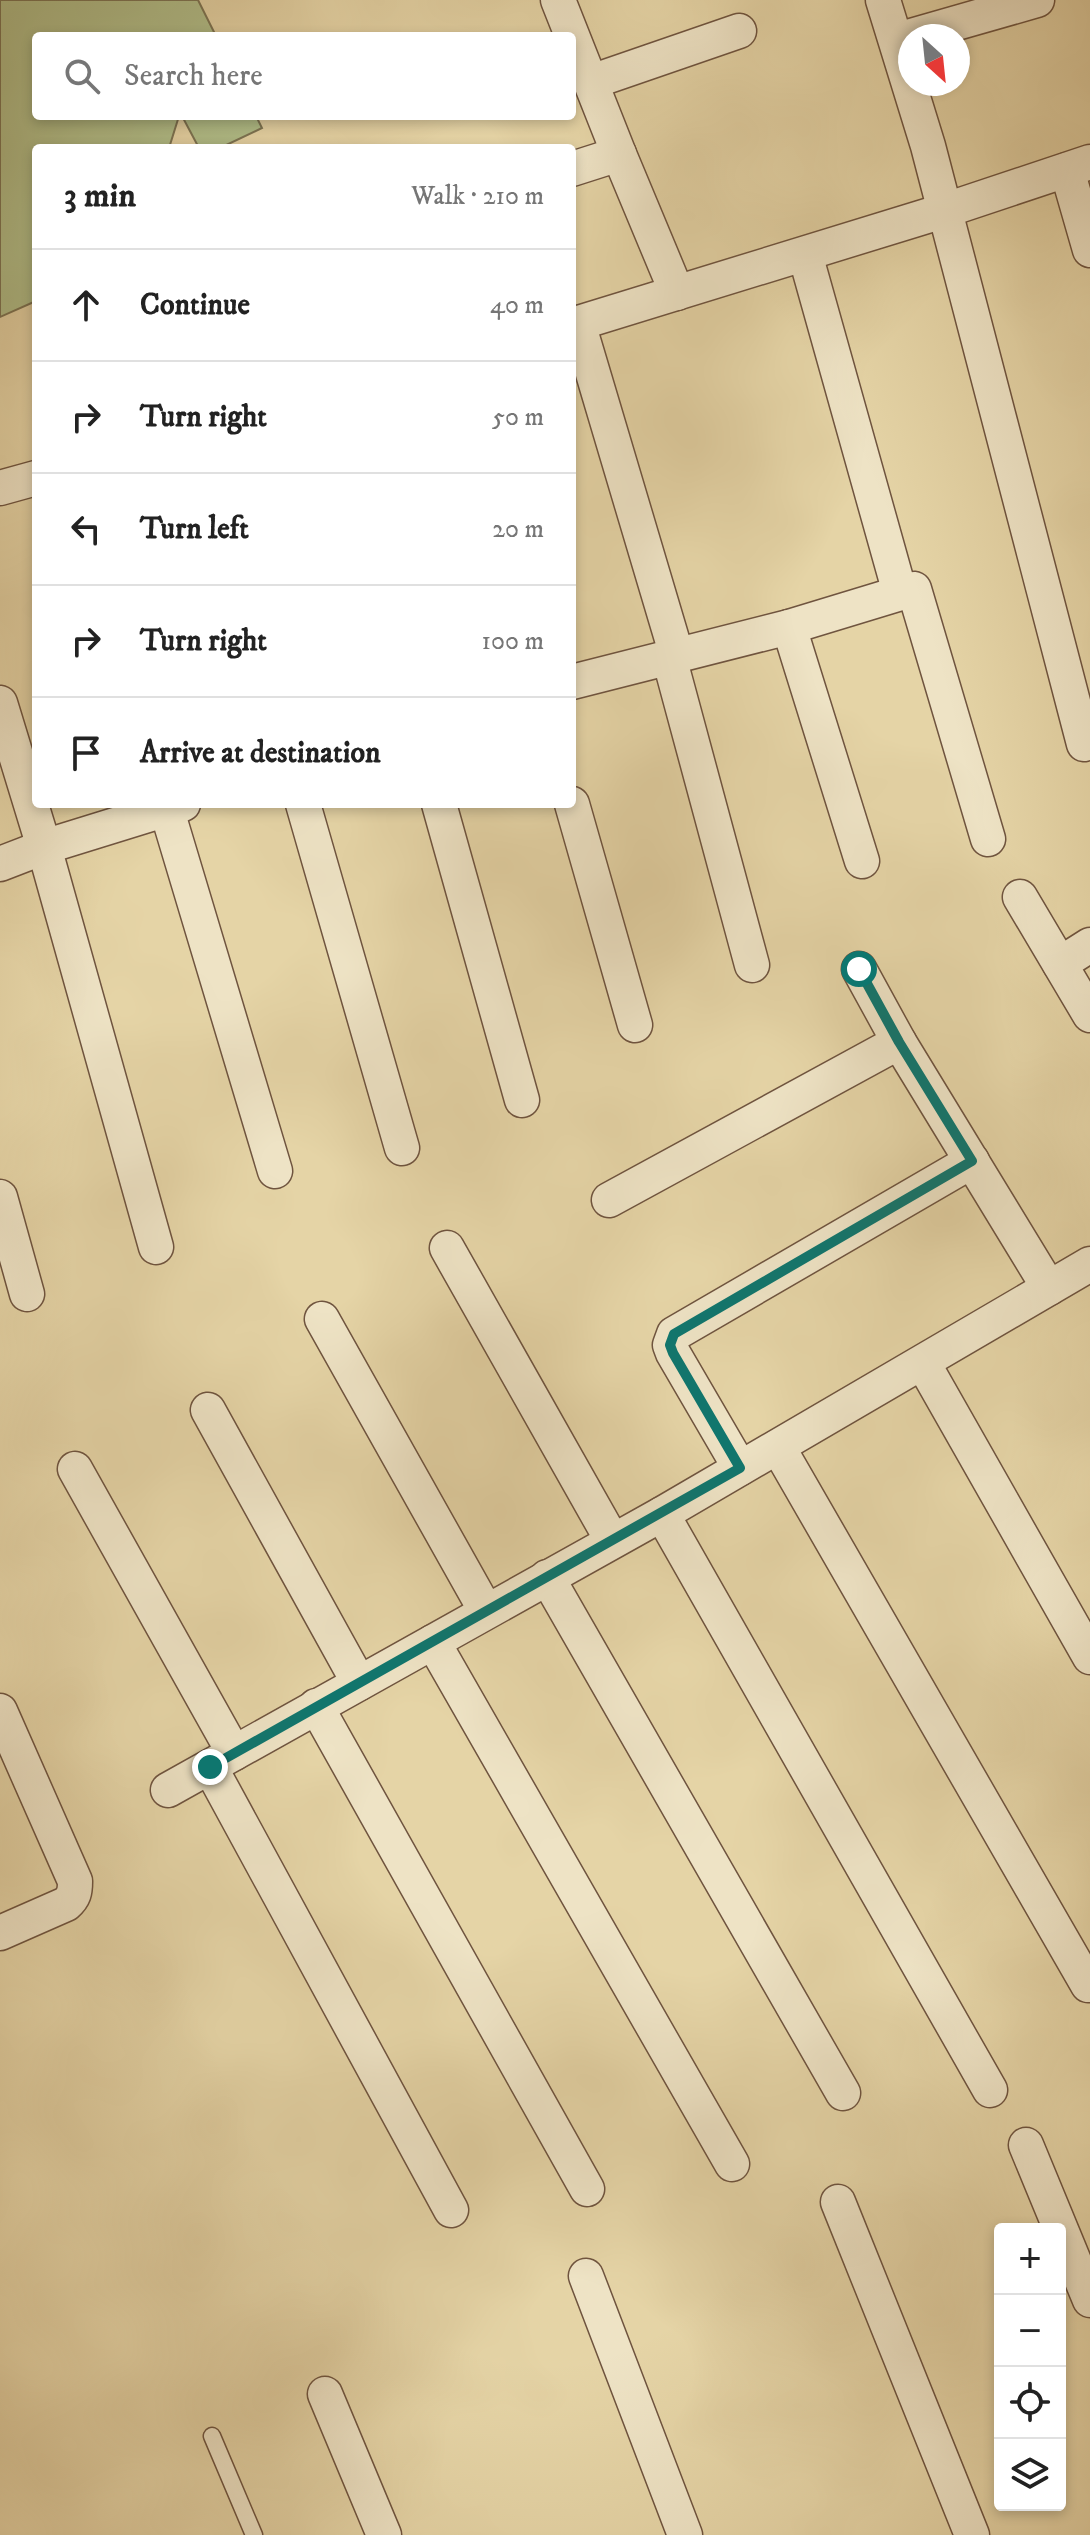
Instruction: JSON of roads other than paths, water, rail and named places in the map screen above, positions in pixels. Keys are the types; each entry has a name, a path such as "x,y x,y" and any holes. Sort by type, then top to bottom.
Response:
{"street":[{"path":"558,0 571,32"},
{"path":"883,0 898,25"},
{"path":"954,24 1037,0"},
{"path":"591,82 739,31"},
{"path":"576,45 677,293"},
{"path":"918,96 943,211 1084,744"},
{"path":"576,168 619,154"},
{"path":"576,324 1079,166 1090,250"},
{"path":"805,254 900,593"},
{"path":"576,327 673,656 752,965"},
{"path":"0,488 32,479"},
{"path":"576,681 789,627 914,589 988,839"},
{"path":"789,627 862,861"},
{"path":"0,703 32,808"},
{"path":"32,808 156,1247"},
{"path":"0,864 166,808"},
{"path":"173,808 275,1171"},
{"path":"304,808 402,1148"},
{"path":"440,808 522,1100"},
{"path":"573,808 635,1025"},
{"path":"1020,897 1090,1015"},
{"path":"1060,964 1090,945"},
{"path":"168,1790 1077,1279 972,1161 899,1042 859,969"},
{"path":"609,1200 899,1042"},
{"path":"740,1468 673,1353 670,1345 674,1334 972,1161"},
{"path":"0,1197 27,1294"},
{"path":"447,1248 612,1540"},
{"path":"322,1319 486,1611"},
{"path":"923,1363 1090,1657"},
{"path":"208,1410 359,1683"},
{"path":"778,1447 1088,1985"},
{"path":"75,1469 451,2210"},
{"path":"662,1514 990,2090"},
{"path":"547,1577 843,2093"},
{"path":"433,1642 732,2164"},
{"path":"316,1706 587,2189"},
{"path":"0,1711 12,1770 75,1881 73,1898 66,1904 0,1933"},
{"path":"1026,2145 1090,2300"},
{"path":"838,2202 972,2535"},
{"path":"586,2276 685,2535"},
{"path":"325,2394 384,2535"}],"lane":[{"path":"212,2436 254,2535"}]}
